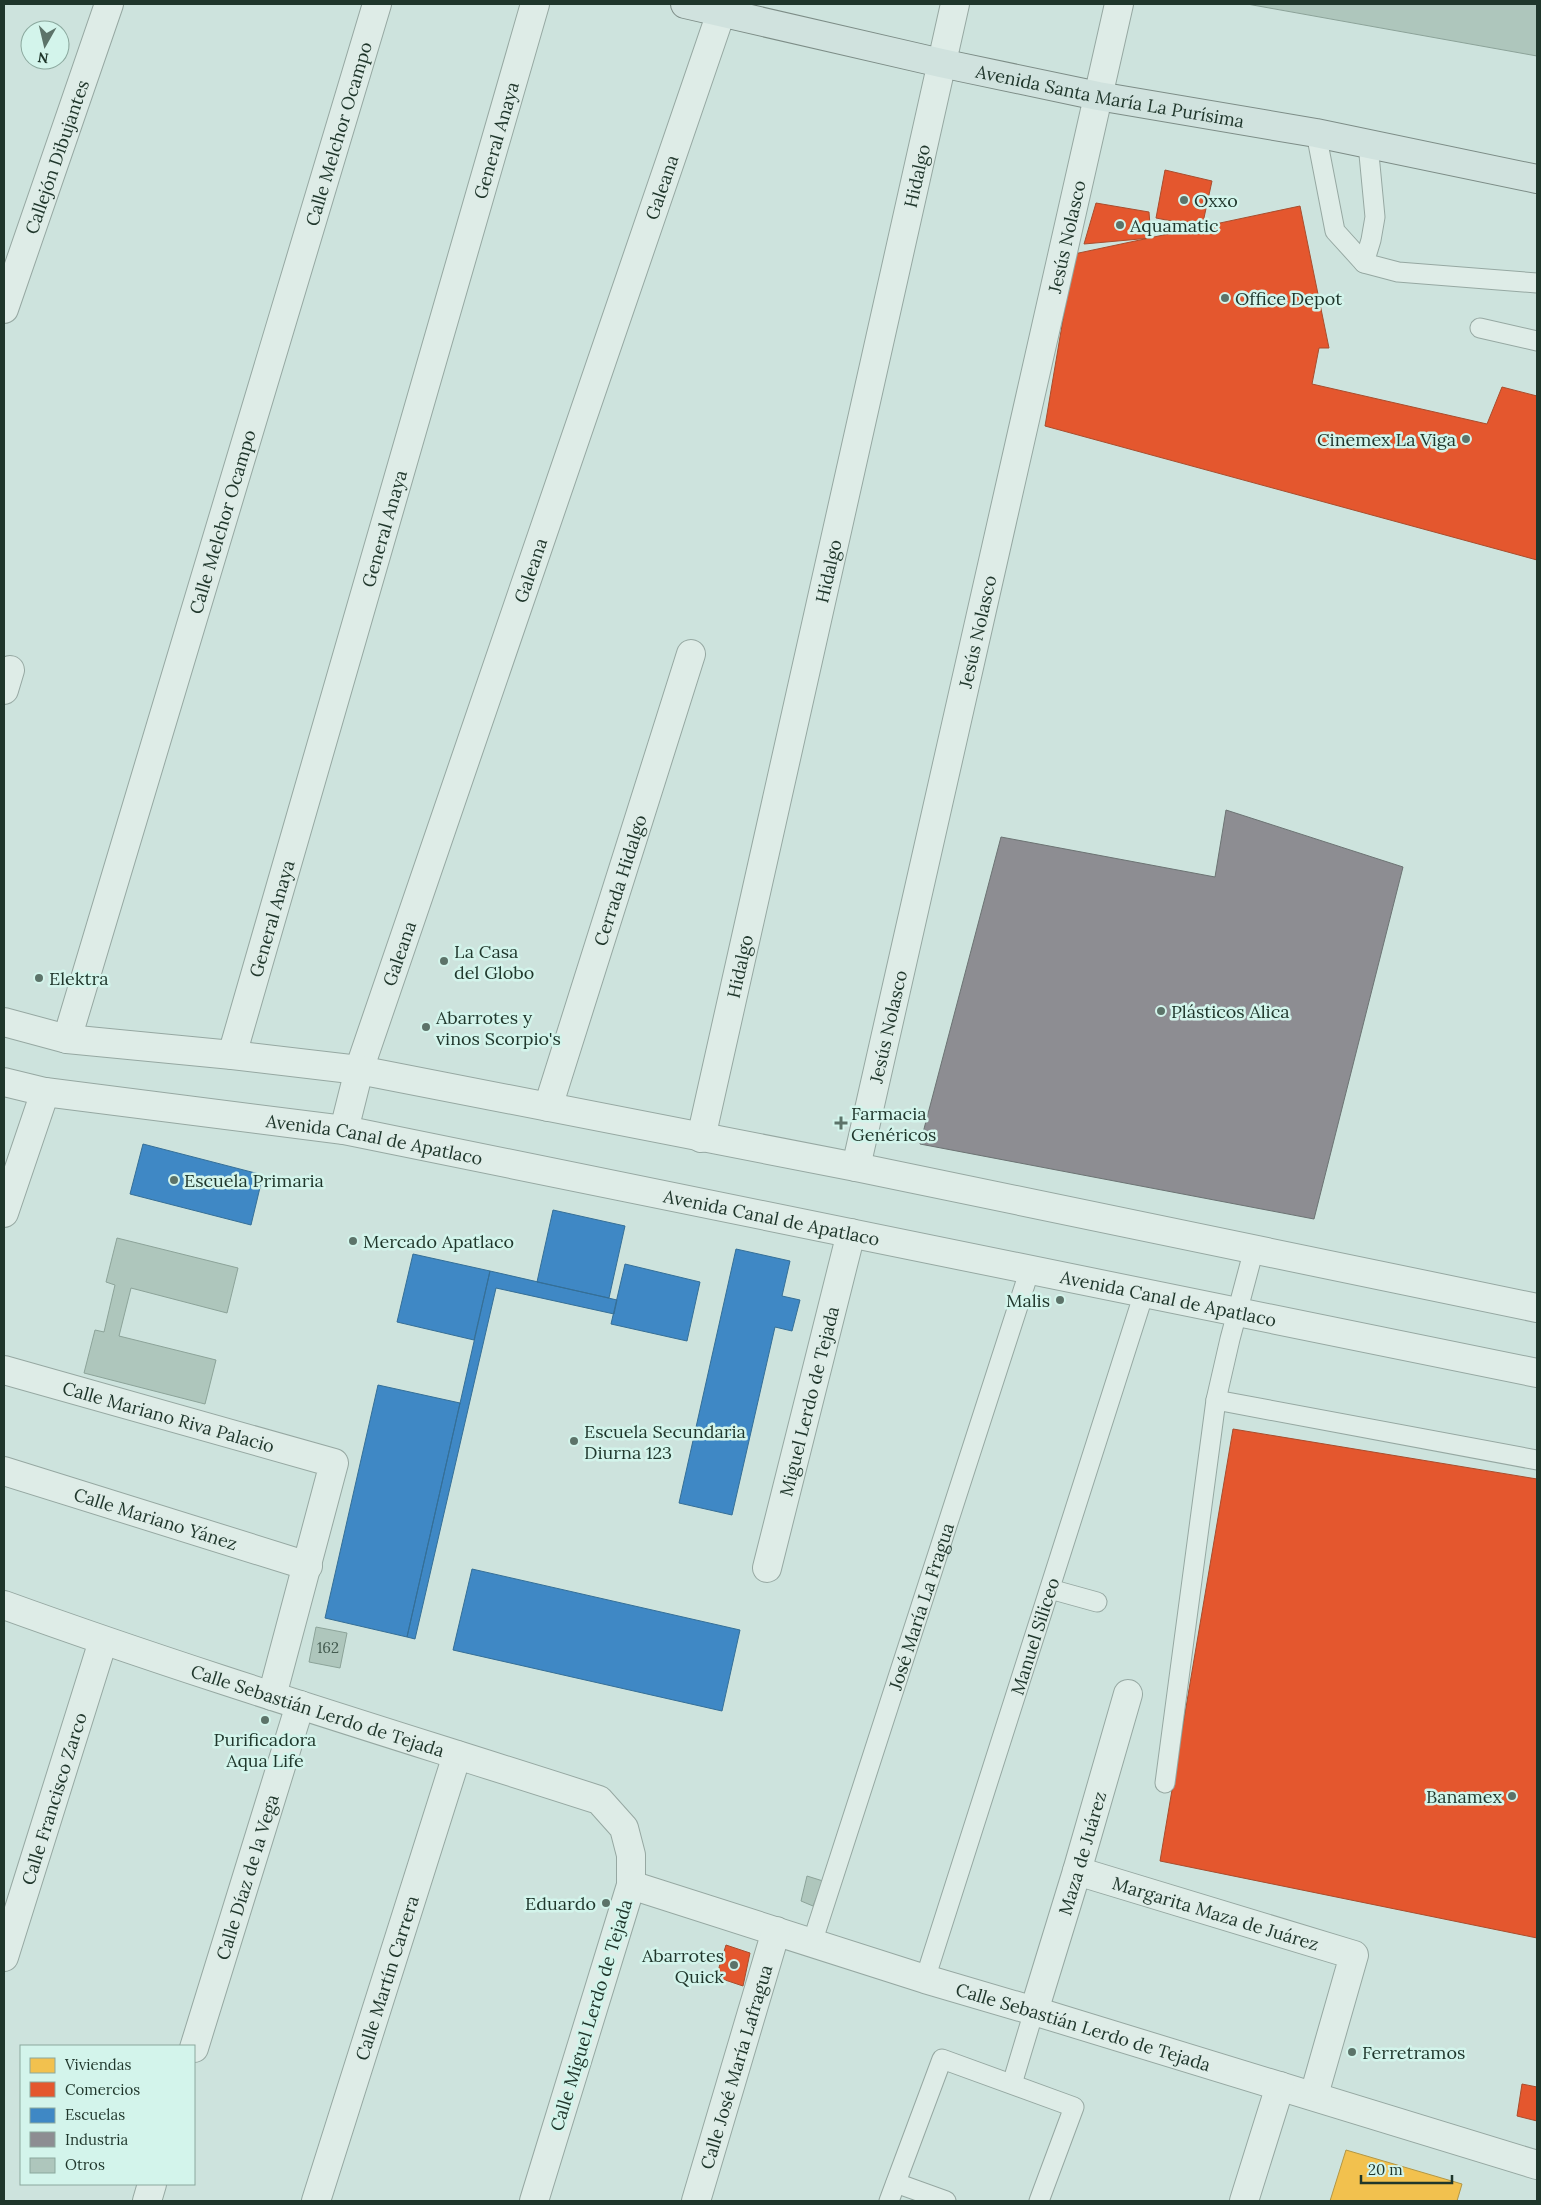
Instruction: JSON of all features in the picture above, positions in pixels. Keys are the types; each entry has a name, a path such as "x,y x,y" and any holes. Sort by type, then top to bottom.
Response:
{"main road":[{"name":"Avenida Santa María La Purísima","path":"685,4 723,8 942,64 1098,96 1316,133 1537,179"}],"street":[{"name":"Callejón Dibujantes","path":"4,309 109,4"},
{"name":"Calle Melchor Ocampo","path":"67,1039 377,4"},
{"name":"General Anaya","path":"232,1055 535,4"},
{"name":"Hidalgo","path":"701,1138 955,4"},
{"name":"Jesús Nolasco","path":"856,1167 1119,4"},
{"name":"Galeana","path":"344,1130 359,1070 723,8"},
{"name":"Cerrada Hidalgo","path":"548,1107 690,654"},
{"path":"4,1022 67,1039 232,1055 359,1070 856,1167 1537,1308"},
{"name":"Avenida Canal de Apatlaco","path":"4,1082 45,1092 344,1130 1144,1293 1238,1310 1537,1373"},
{"path":"4,1213 45,1092"},
{"name":"Miguel Lerdo de Tejada","path":"767,1568 851,1233"},
{"name":"Calle Mariano Riva Palacio","path":"4,1370 334,1463 308,1566"},
{"name":"Calle Mariano Yánez","path":"4,1471 308,1566"},
{"path":"272,1696 308,1566"},
{"name":"Calle Sebastián Lerdo de Tejada","path":"4,1605 103,1641 599,1800 624,1828"},
{"name":"Calle Francisco Zarco","path":"4,1957 103,1641"},
{"name":"Maza de Juárez","path":"1034,2011 1128,1694"},
{"name":"Calle Díaz de la Vega","path":"195,2045 300,1705"},
{"name":"Calle Martín Carrera","path":"316,2201 457,1755"},
{"name":"Calle Miguel Lerdo de Tejada","path":"534,2201 631,1885 631,1855 624,1828"},
{"name":"Margarita Maza de Juárez","path":"1077,1871 1354,1955 1314,2096"},
{"name":"Calle Sebastián Lerdo de Tejada","path":"631,1885 925,1980 1034,2011 1537,2165"},
{"name":"Calle José María Lafragua","path":"696,2201 776,1931"},
{"path":"1244,2201 1280,2086"},
{"path":"146,2201 152,2185"}],"lane":[{"path":"1316,133 1335,231 1364,262 1398,272 1537,283"},
{"path":"1364,262 1375,218 1368,144"},
{"path":"1480,328 1537,341"},
{"path":"1165,1783 1216,1400 1254,1249"},
{"name":"José María La Fragua","path":"812,1943 1030,1269"},
{"name":"Manuel Siliceo","path":"925,1980 1144,1293"},
{"path":"1216,1400 1537,1460"},
{"path":"1050,1589 1097,1602"},
{"path":"1012,2084 1034,2011"},
{"path":"889,2201 942,2059 1074,2107 1039,2201"},
{"path":"896,2183 946,2201"}],"building: Viviendas":[{"path":"1346,2150 1462,2184 1457,2201 1330,2201"}],"building: Comercios":[{"name":"Oxxo","path":"1165,170 1212,181 1202,227 1156,218"},
{"name":"Aquamatic","path":"1096,203 1149,212 1151,238 1084,244"},
{"path":"1300,206 1329,348 1319,348 1312,384 1487,424 1502,387 1537,396 1537,560 1045,426 1074,254"},
{"path":"1233,1429 1537,1479 1537,1938 1160,1861"},
{"name":"Abarrotes Quick","path":"726,1945 750,1953 743,1986 716,1977"},
{"path":"1522,2084 1537,2087 1537,2121 1517,2116"}],"building: Escuelas":[{"path":"143,1144 263,1175 251,1225 130,1194"},
{"path":"553,1210 625,1226 609,1298 537,1282"},
{"path":"736,1249 790,1261 782,1296 800,1300 792,1331 775,1327 732,1515 679,1503"},
{"path":"413,1254 490,1271 474,1340 397,1322"},
{"path":"625,1264 700,1282 687,1341 611,1324"},
{"path":"490,1271 617,1300 614,1314 496,1288 415,1639 407,1637"},
{"path":"378,1385 460,1403 407,1637 325,1618"},
{"path":"472,1569 740,1630 722,1711 453,1650"}],"building: Industria":[{"name":"Plásticos Alica","path":"1226,810 1403,867 1314,1219 920,1144 1001,837 1215,877"}],"building: Otros":[{"path":"1247,4 1537,4 1537,56"},
{"path":"117,1238 238,1268 227,1313 131,1288 119,1336 216,1360 205,1404 84,1373 95,1330 104,1332 115,1285 106,1282"},
{"path":"316,1627 347,1633 340,1668 309,1662"},
{"path":"807,1876 823,1881 813,1906 801,1901"}],"place":[{"name":"Oxxo","path":"1184,200"},
{"name":"Aquamatic","path":"1120,225"},
{"name":"Office Depot","path":"1225,298"},
{"name":"Cinemex La Viga","path":"1466,439"},
{"name":"La Casa del Globo","path":"444,961"},
{"name":"Elektra","path":"39,978"},
{"name":"Plásticos Alica","path":"1161,1011"},
{"name":"Abarrotes y vinos Scorpio's","path":"426,1027"},
{"name":"Farmacia Genéricos","path":"841,1123"},
{"name":"Escuela Primaria","path":"174,1180"},
{"name":"Mercado Apatlaco","path":"353,1241"},
{"name":"Malis","path":"1060,1300"},
{"name":"Escuela Secundaria Diurna 123","path":"574,1441"},
{"name":"Purificadora Aqua Life","path":"265,1720"},
{"name":"Banamex","path":"1512,1796"},
{"name":"Eduardo","path":"606,1903"},
{"name":"Abarrotes Quick","path":"734,1965"},
{"name":"Ferretramos","path":"1352,2052"}]}
